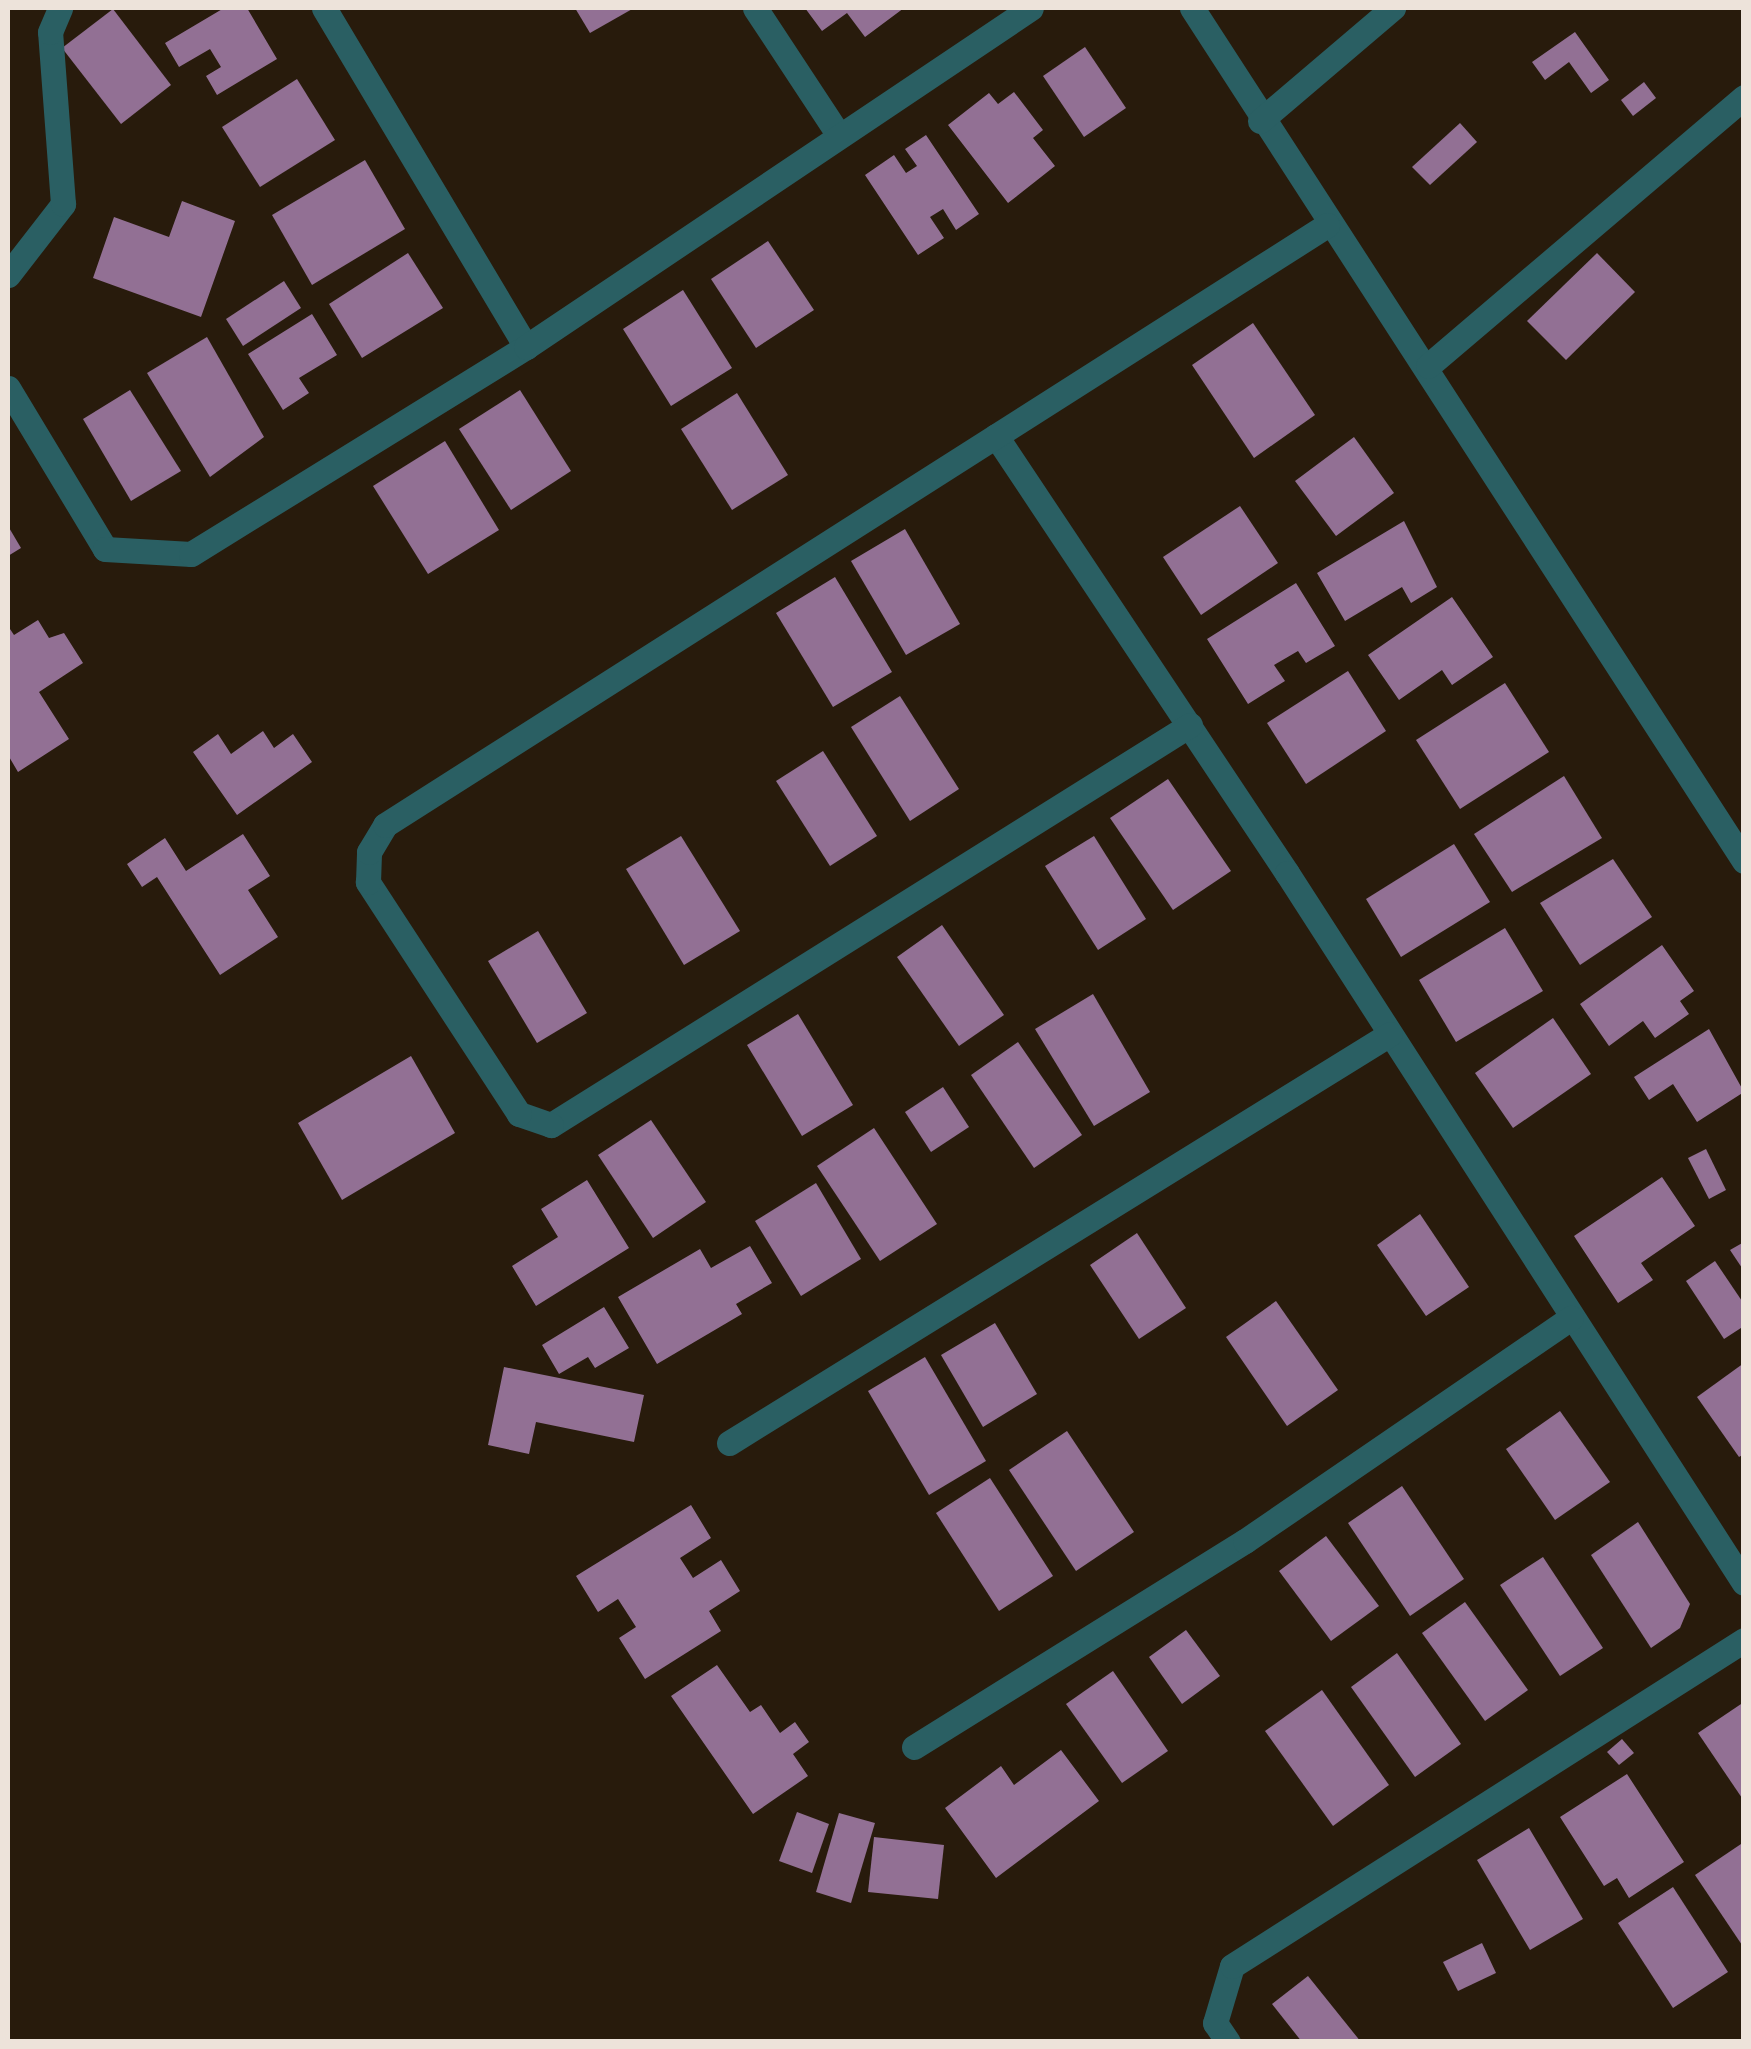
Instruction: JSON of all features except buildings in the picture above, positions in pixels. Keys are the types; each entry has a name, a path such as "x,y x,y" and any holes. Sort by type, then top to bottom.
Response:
{"street":[{"path":"8,276 63,204 50,32 60,8"},
{"path":"324,8 526,348"},
{"path":"755,8 838,134"},
{"path":"8,388 105,548 191,554 526,348 838,134 1032,8"},
{"path":"1192,8 1260,121 1428,366 1744,861"},
{"path":"1260,121 1393,8"},
{"path":"1428,366 1744,97"},
{"path":"1190,725 562,1121 539,1124 519,1114 368,882 370,852 384,825 1328,224"},
{"path":"996,436 1190,725 1744,1583"},
{"path":"729,1443 1390,1034"},
{"path":"914,1747 1245,1542 1572,1318"},
{"path":"1228,2042 1216,2023 1232,1966 1744,1640"}]}
